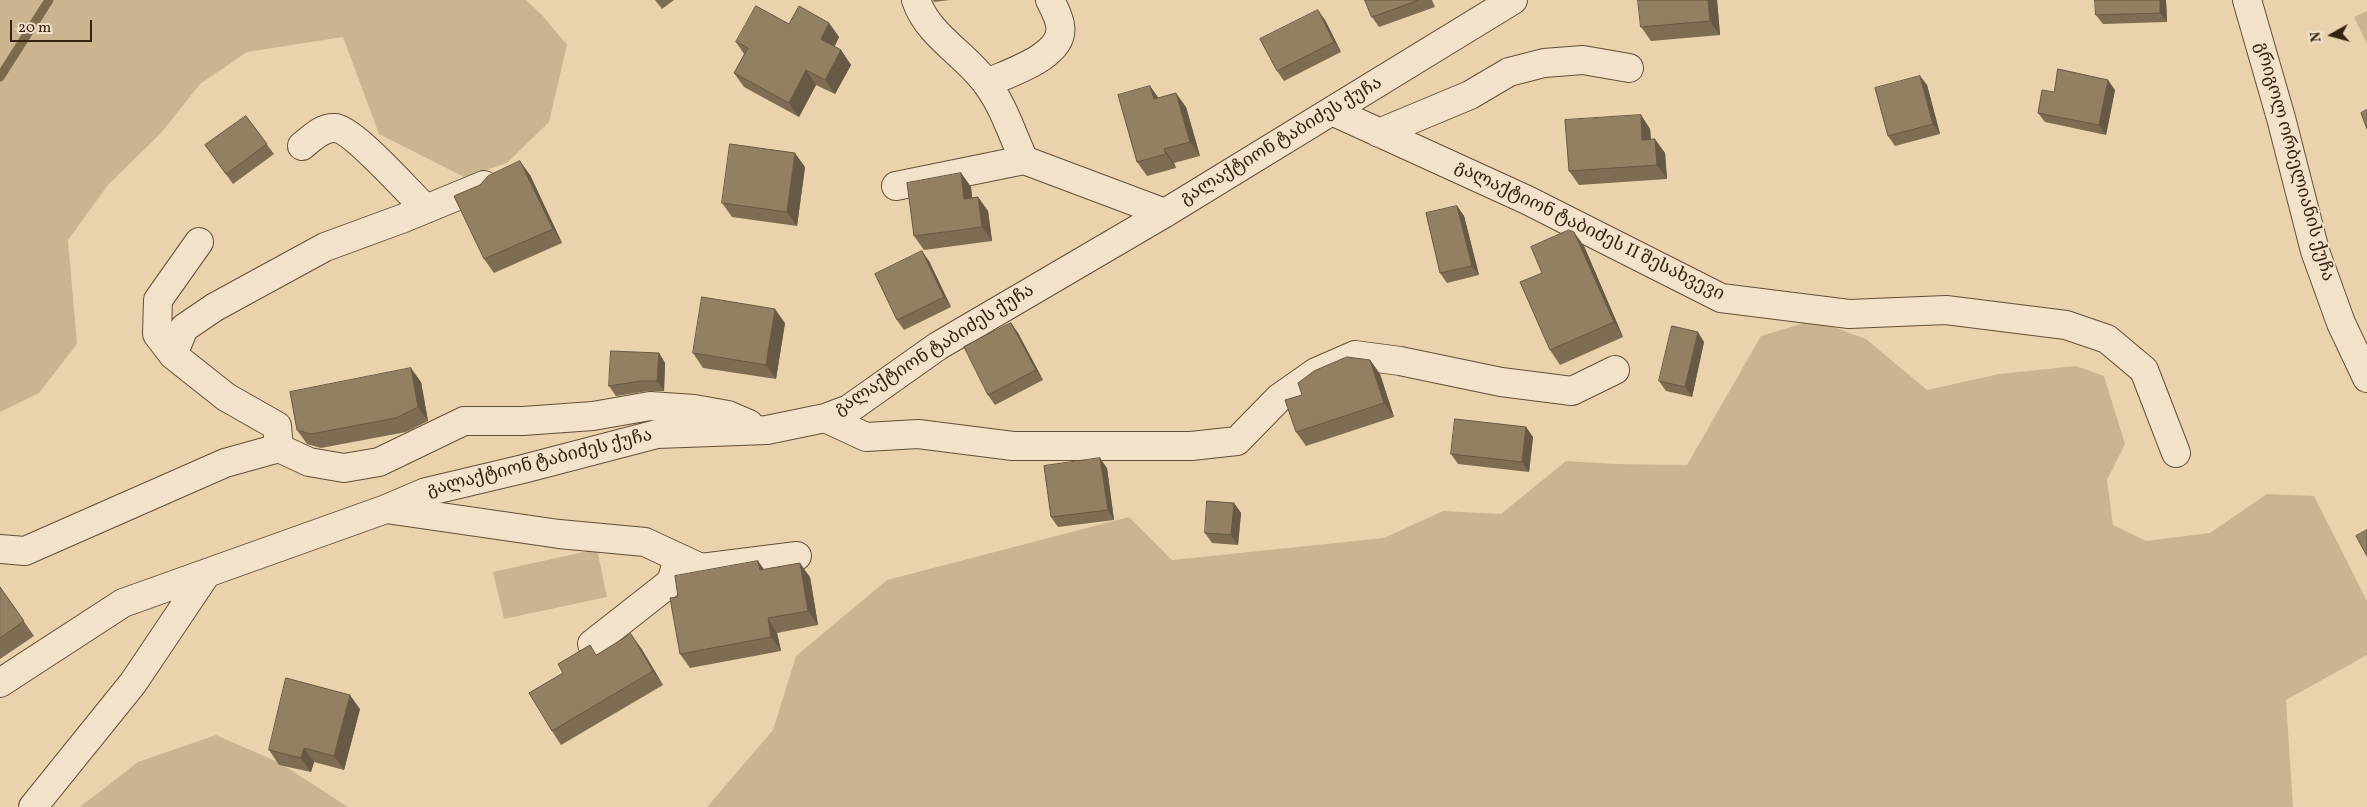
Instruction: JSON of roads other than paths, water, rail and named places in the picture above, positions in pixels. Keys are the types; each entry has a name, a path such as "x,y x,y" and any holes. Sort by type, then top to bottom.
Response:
{"street":[{"path":"916,0 920,14 987,83 1003,108 1024,160"},
{"path":"987,83 1045,57 1057,42 1061,26 1050,0"},
{"name":"გალაქტიონ ტაბიძეს ქუჩა","path":"0,683 123,603 426,492 657,434 766,430 825,418 849,409 938,346 1166,213 1513,0"},
{"name":"გრიგოლ ორბელიანის ქუჩა","path":"2247,0 2281,118 2315,251 2341,323 2367,378"},
{"path":"1379,133 1470,95 1509,72 1544,63 1583,60 1629,68"},
{"name":"გალაქტიონ ტაბიძეს II შესახვევი","path":"1332,111 1527,200 1721,298 1849,314 1946,310 2066,325 2106,339 2144,370 2176,453"},
{"path":"302,146 322,130 336,128 350,135 426,210"},
{"path":"896,186 1024,160 1166,213"},
{"path":"173,355 184,328 215,307 325,247 426,210 484,185"},
{"path":"198,242 158,300 157,334 173,355 226,397 277,426 280,448"},
{"path":"825,418 866,437 918,434 1013,446 1191,446 1237,441 1279,398 1316,372 1355,355 1400,361 1501,382 1572,391 1615,370"},
{"path":"0,549 25,551 225,463 280,448 309,462 344,468 379,462 464,421 523,421 584,416 650,406 694,409 728,415 766,430"},
{"path":"386,508 559,534 645,542 678,559 701,568 797,556"},
{"path":"592,644 670,582 678,559"},
{"path":"33,807 133,683 207,573"}],"waterway":[{"path":"0,77 49,0"}]}
